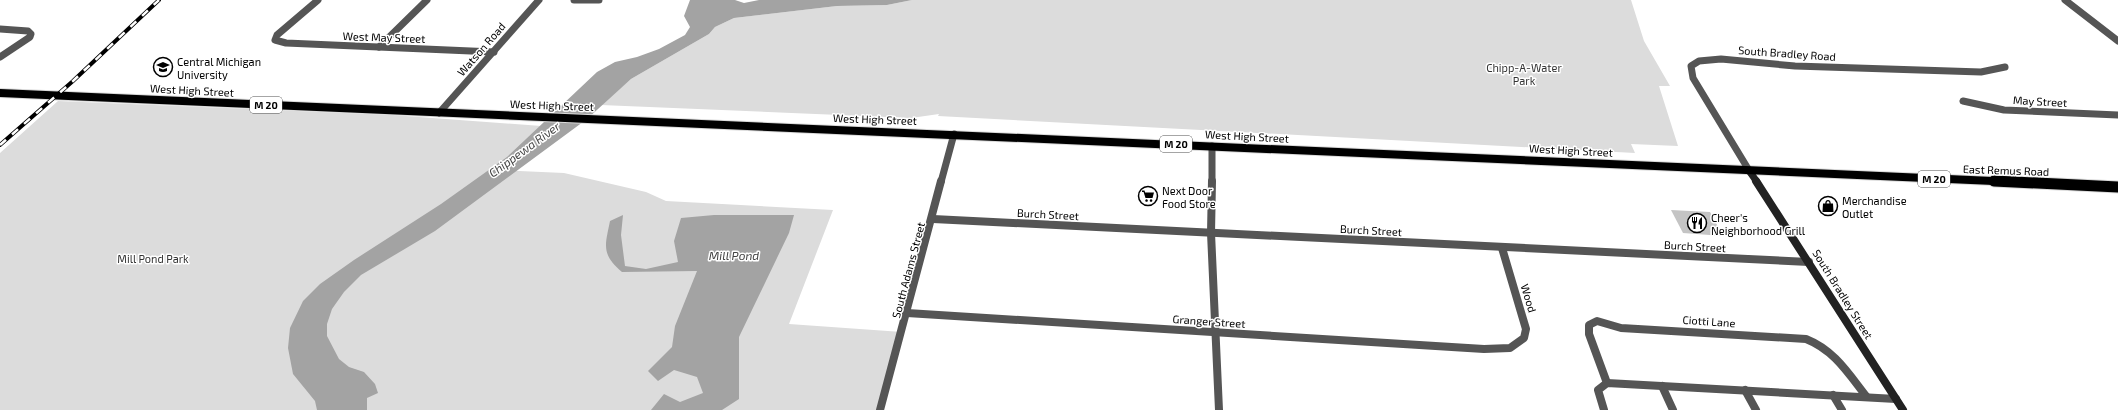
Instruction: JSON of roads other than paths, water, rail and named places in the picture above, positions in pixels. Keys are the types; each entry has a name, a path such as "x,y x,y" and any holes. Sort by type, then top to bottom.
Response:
{"main road":[{"name":"West High Street","path":"0,93 954,134 1750,172"},
{"name":"East Remus Road","path":"1750,172 2118,187"}],"street":[{"name":"West May Street","path":"318,0 277,35 275,40 286,43 494,52"},
{"path":"379,47 427,0"},
{"name":"Watson Road","path":"439,113 539,0"},
{"path":"574,0 600,0"},
{"path":"2065,0 2118,41"},
{"path":"0,29 28,31 31,34 30,37 0,57"},
{"name":"South Bradley Road","path":"1750,172 1693,78 1691,66 1699,62 1721,59 1810,66 1981,72 2005,67"},
{"name":"May Street","path":"1963,101 2004,110 2118,115"},
{"name":"South Adams Street","path":"880,410 933,218 954,134"},
{"path":"1212,146 1211,233 1218,410"},
{"name":"South Bradley Street","path":"1750,172 1809,262 1902,410"},
{"name":"Burch Street","path":"933,218 1502,248 1809,262"},
{"name":"Wood","path":"1502,248 1526,329 1524,338 1510,348"},
{"name":"Granger Street","path":"907,313 1484,349 1510,348"},
{"name":"Ciotti Lane","path":"1607,384 1589,334 1590,325 1597,321 1621,328 1806,339 1819,343 1831,352 1866,396"},
{"path":"1604,410 1598,390 1607,384 1866,396 1896,399"},
{"path":"1662,386 1673,410"},
{"path":"1745,390 1756,410"},
{"path":"1833,395 1842,410"}],"water":[{"name":"Chippewa River","path":"690,0 735,0 744,3 759,0 912,0 887,5 837,6 734,18 715,27 709,34 631,79 587,119 435,231 361,275 344,292 332,309 327,324 327,336 339,359 349,367 364,372 375,384 378,393 367,398 367,410 317,410 315,401 293,374 288,348 290,328 303,301 320,284 354,260 441,204 507,157 597,72 615,62 637,57 659,49 685,35 690,27 684,16"},
{"name":"Mill Pond","path":"623,215 621,235 625,266 646,269 678,262 674,241 681,218 714,215 794,215 789,233 739,337 739,399 722,410 651,410 664,394 680,402 703,393 697,377 674,370 658,381 648,371 672,347 675,326 697,271 622,272 615,266 608,255 606,243 610,221"}],"railway":[{"path":"0,145 73,81 159,0"}],"place":[{"name":"Central Michigan University","path":"163,67"},
{"name":"Next Door Food Store","path":"1148,196"},
{"name":"Merchandise Outlet","path":"1828,206"},
{"name":"Cheer's Neighborhood Grill","path":"1697,223"}],"park label":[{"name":"Chipp-A-Water Park","path":"1524,73"},
{"name":"Mill Pond Park","path":"153,258"}]}
